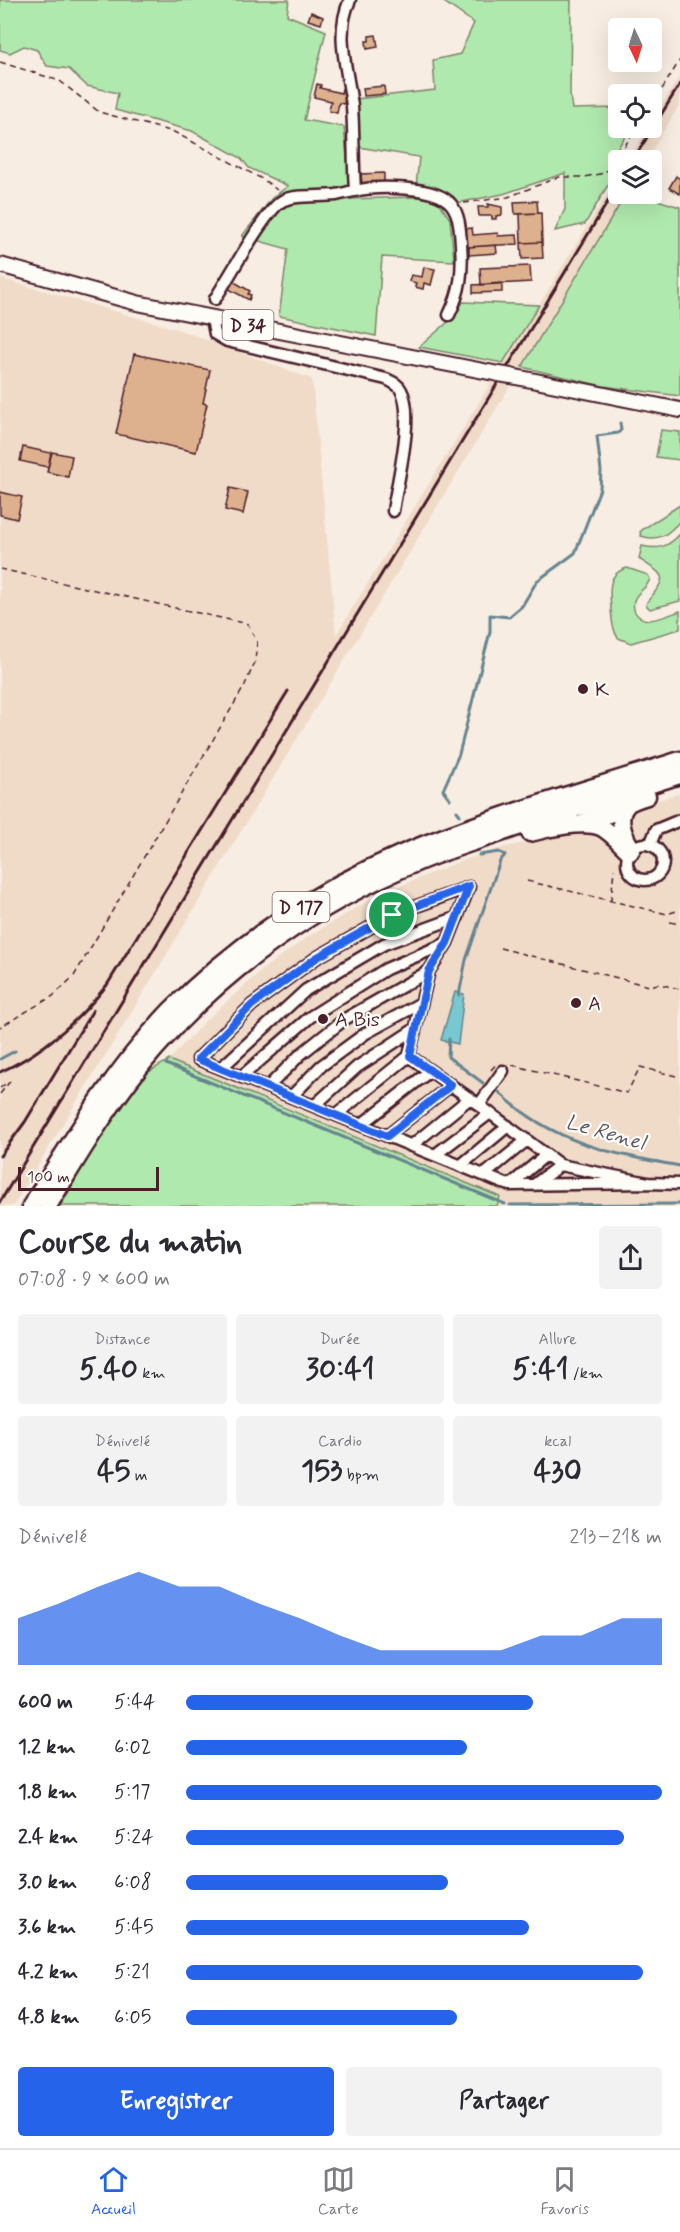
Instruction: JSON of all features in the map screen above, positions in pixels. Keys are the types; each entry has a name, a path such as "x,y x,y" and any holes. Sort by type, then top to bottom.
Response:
{"highway":[{"name":"D 177","path":"31,1206 93,1107 170,1011 233,954 301,907 367,870 452,834 680,760"},
{"name":"D 177","path":"48,1206 85,1145 154,1050 207,995 281,937 385,876 454,849 680,775"},
{"path":"385,876 536,832 577,825 623,809 630,802 680,784"},
{"path":"623,809 621,824 631,851"},
{"path":"577,825 601,827 631,851"}],"main road":[{"name":"D 34","path":"0,265 137,303 680,410"}],"street":[{"path":"350,0 342,23 342,42 352,105 355,190"},
{"path":"216,299 257,232 276,206 288,198 338,195 355,190 408,186 439,196 451,204 459,224 462,270 459,293 449,315"},
{"path":"213,318 215,334 227,341 386,379 400,387 405,399 405,435 393,511"},
{"path":"548,803 654,760 680,752"},
{"path":"650,845 656,830 680,820"},
{"path":"640,845 650,845 661,856 662,866 656,875 647,879 637,878 630,871 627,862 631,851 640,845"},
{"path":"336,1115 410,1056 429,971 447,943 469,886 392,915 316,958 252,1005 198,1059 460,1166 510,1185 648,1183 680,1185"},
{"path":"221,1068 306,990 384,944 458,917"},
{"path":"242,1077 310,1017 386,969 447,943"},
{"path":"268,1087 301,1054 345,1019 429,971"},
{"path":"291,1097 321,1066 366,1033 421,1003"},
{"path":"314,1106 357,1067 416,1029"},
{"path":"410,1056 560,1166 648,1183"},
{"path":"361,1125 430,1071"},
{"path":"411,1146 475,1102 498,1075"},
{"path":"387,1136 451,1085"},
{"path":"435,1155 490,1113"},
{"path":"460,1166 508,1126"},
{"path":"484,1175 527,1140"},
{"path":"510,1185 546,1155"},
{"path":"534,1185 560,1166"}],"path":[{"path":"662,89 680,60"},
{"path":"0,62 60,81 99,112 174,132 264,180 288,198"},
{"path":"451,204 508,197 559,177 585,177 604,172 613,165 630,138"},
{"path":"0,569 248,624 257,642 255,662 244,687 74,976 53,996 0,1027"},
{"path":"611,901 614,869"},
{"path":"527,881 667,914 680,910"},
{"path":"670,922 680,924"},
{"path":"500,948 649,986 659,984 680,989"},
{"path":"498,1075 627,1093 640,1066 680,1077"},
{"path":"0,1088 12,1080 0,1094"}],"shaded area":[{"path":"680,75 680,104 662,134 662,105"},
{"path":"642,138 659,138 652,150 634,150"},
{"path":"608,192 608,204 620,204 13,1206 0,1206 0,278 180,330 312,379 336,635"},
{"path":"680,793 680,1206 497,1206 500,1197 498,1196 169,1060 205,1021 267,966 309,936 376,896 463,860 505,847 573,834 628,810"}],"green space":[{"path":"0,0 289,0 287,15 326,31 304,120 344,127 351,199 415,197 419,157 359,147 356,99 435,90 433,60 460,54 474,23 441,0 571,0 570,95 572,109 608,108 608,138 624,138 616,150 608,150 608,185 585,224 555,231 565,209 565,173 503,194 441,206 450,219 454,261 382,257 376,336 279,316 288,249 242,236 272,198 288,186 249,168 241,158 192,131 115,110 118,93 87,86 69,69 47,66 37,50 24,46 10,53 0,50"},
{"path":"662,201 680,207 680,396 603,386 522,367 620,204 662,204"},
{"path":"463,302 539,305 503,363 419,347 455,316"},
{"path":"661,430 680,432 680,460 656,457"},
{"path":"680,505 680,521 667,533 653,538 641,536 640,532 643,529"},
{"path":"680,534 680,601 650,609 646,605 647,602 659,587 661,577 639,559 642,546 653,548 663,546"},
{"path":"627,568 648,575 650,579 634,600 634,609 639,617 650,620 680,611 680,629 631,643 618,638 612,620 611,584 616,574"},
{"path":"169,1060 500,1197 497,1206 61,1206 91,1152 145,1074"}],"water":[{"path":"455,992 464,994 458,1044 441,1040"}],"building":[{"path":"311,12 323,17 321,24 308,20"},
{"path":"376,35 378,47 367,49 366,41 369,41 369,36"},
{"path":"317,84 321,85 320,88 341,93 342,89 346,90 344,104 339,103 337,113 329,111 331,101 314,97"},
{"path":"384,86 385,94 364,96 363,88"},
{"path":"384,173 384,182 362,184 361,174"},
{"path":"676,176 680,179 680,194 669,188"},
{"path":"537,201 538,213 515,214 514,202"},
{"path":"488,204 502,207 502,215 496,216 496,219 492,219 492,216 479,216 478,207 488,207"},
{"path":"541,213 542,242 521,243 520,214"},
{"path":"472,228 473,235 498,233 498,236 517,235 518,244 468,247 464,229"},
{"path":"542,242 543,258 522,259 521,243"},
{"path":"496,245 497,253 469,255 469,247"},
{"path":"530,266 531,282 481,285 480,268"},
{"path":"424,267 435,269 431,285 424,283 423,289 415,287 416,283 409,281 411,275 422,277"},
{"path":"231,280 250,291 249,300 227,288"},
{"path":"502,283 502,292 473,293 473,285"},
{"path":"134,354 210,370 203,403 207,404 196,452 116,434"},
{"path":"23,447 51,453 48,467 20,461"},
{"path":"52,452 72,456 68,477 47,472"},
{"path":"230,488 248,492 243,514 225,510"},
{"path":"0,492 22,497 17,519 0,515"}],"waterway":[{"path":"450,799 443,790 459,754 490,632 490,615 509,617 522,606 537,581 575,553 600,489 601,471 597,436 618,433 621,430 620,423"},
{"path":"457,811 460,815"},
{"name":"Le Renel","path":"459,995 466,960 500,861 505,855 499,852 479,855"},
{"name":"Le Renel","path":"449,1039 448,1057 483,1083"},
{"path":"0,1059 15,1051"},
{"path":"166,1064 505,1204"},
{"name":"Le Renel","path":"499,1092 519,1109 561,1135 630,1157 680,1166"},
{"path":"510,1205 680,1204"}],"railway":[{"path":"639,150 680,84"},
{"path":"0,1202 608,201"},
{"path":"0,1072 31,1055 59,1035 107,985 288,691"},
{"path":"0,1156 25,1122 93,1010"}],"place":[{"name":"K","path":"583,689"},
{"name":"A","path":"576,1003"},
{"name":"A Bis","path":"323,1019"}],"route":[{"path":"469,886 447,943 429,971 410,1056 451,1085 387,1136 198,1059 252,1005 316,958 392,915 469,886"}]}
